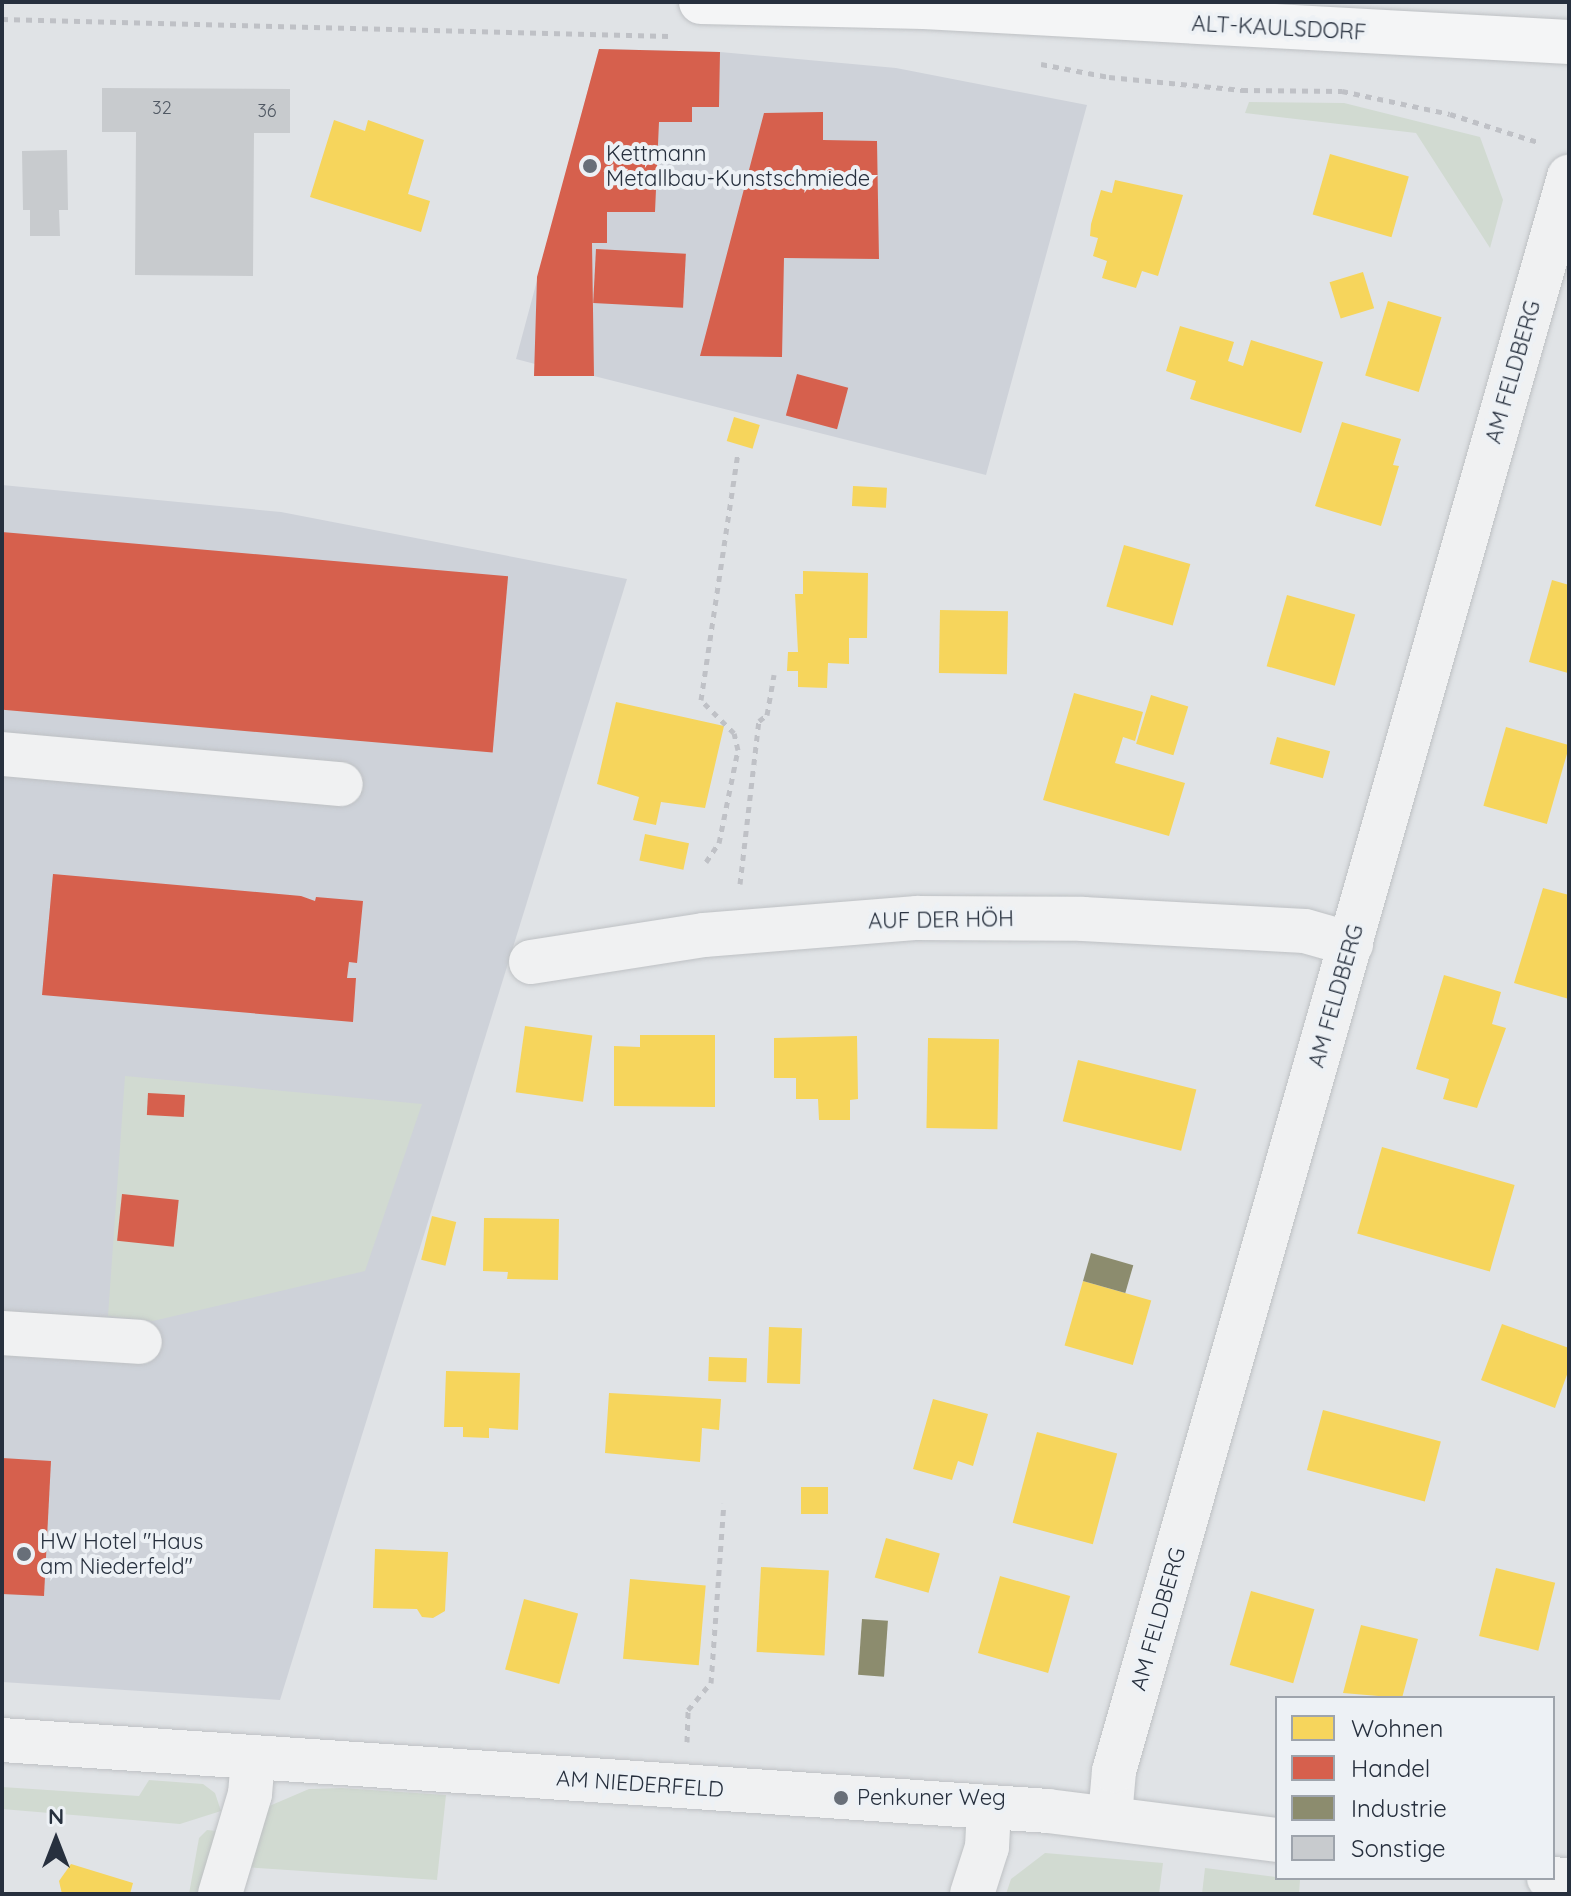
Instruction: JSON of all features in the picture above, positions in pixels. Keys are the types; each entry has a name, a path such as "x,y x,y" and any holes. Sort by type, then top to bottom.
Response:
{"main road":[{"name":"ALT-KAULSDORF","path":"701,2 924,7 1569,42"}],"street":[{"name":"AM FELDBERG","path":"1110,1816 1114,1771 1569,177"},
{"path":"2,754 341,784"},
{"name":"AUF DER HÖH","path":"531,962 733,932 988,917 1305,931 1351,944"},
{"path":"2,1333 140,1342"},
{"name":"AM NIEDERFELD","path":"2,1740 1110,1816 1275,1840"},
{"path":"220,1894 250,1794 253,1757"},
{"path":"972,1894 987,1847 989,1808"}],"path":[{"path":"2,19 672,36"},
{"path":"1036,63 1109,77 1242,90 1342,91 1450,114 1516,139 1543,143"},
{"path":"706,862 719,843 738,750 734,733 701,700 738,452"},
{"path":"733,932 759,721 767,715 774,675"},
{"path":"685,1787 688,1710 711,1683 724,1503"}],"shaded area":[{"path":"599,49 720,52 896,68 1087,105 986,475 594,376 534,376 535,364 516,359"},
{"path":"1249,102 1344,103 1480,137 1503,200 1490,248 1416,133 1245,113"},
{"path":"2,485 281,512 627,579 280,1700 2,1682"},
{"path":"125,1076 422,1104 365,1271 153,1321 108,1316"},
{"path":"149,1780 203,1784 215,1793 221,1811 180,1824 2,1809 2,1787 139,1796"},
{"path":"342,1788 446,1795 437,1880 244,1867 267,1807 309,1789"},
{"path":"207,1830 226,1832 203,1894 189,1894 199,1838"},
{"path":"1045,1853 1163,1863 1159,1894 1006,1894 1011,1879"},
{"path":"1205,1868 1275,1877 1275,1880 1300,1880 1299,1894 1202,1894"}],"building: Wohnen":[{"path":"334,120 365,131 368,120 424,140 408,194 430,201 421,232 310,197"},
{"path":"1330,154 1409,177 1391,237 1313,215"},
{"path":"1115,180 1183,195 1158,276 1142,271 1136,288 1102,278 1107,261 1093,256 1098,238 1090,236 1091,224 1101,190 1112,193"},
{"path":"1363,272 1374,308 1341,319 1330,282"},
{"path":"1388,301 1442,317 1419,392 1365,376"},
{"path":"1180,326 1234,342 1228,361 1243,366 1251,340 1323,362 1301,433 1190,399 1196,381 1166,371"},
{"path":"734,417 760,425 753,449 727,441"},
{"path":"1342,422 1401,439 1393,465 1399,466 1381,526 1315,506"},
{"path":"853,486 887,488 886,508 852,506"},
{"path":"1124,545 1190,564 1173,626 1106,607"},
{"path":"803,571 868,573 867,638 849,638 849,664 828,663 827,688 798,687 798,671 787,671 788,652 798,652 795,594 803,594"},
{"path":"1552,580 1569,585 1568,673 1529,662"},
{"path":"1287,595 1355,615 1335,686 1267,666"},
{"path":"940,610 1008,611 1007,674 939,673"},
{"path":"1074,693 1143,712 1135,741 1123,737 1115,763 1185,783 1169,836 1043,800"},
{"path":"1151,695 1188,706 1173,755 1136,744"},
{"path":"616,702 724,726 705,808 661,802 656,825 633,820 639,797 597,784"},
{"path":"1506,727 1569,745 1547,824 1483,806"},
{"path":"1277,737 1330,751 1323,778 1270,764"},
{"path":"645,834 689,843 683,870 639,860"},
{"path":"1543,888 1569,895 1569,999 1514,983"},
{"path":"1444,975 1501,992 1492,1024 1506,1028 1477,1108 1443,1099 1449,1079 1416,1069"},
{"path":"525,1026 592,1035 583,1102 516,1092"},
{"path":"640,1035 715,1035 715,1107 614,1106 614,1046 640,1047"},
{"path":"857,1036 858,1099 850,1100 850,1120 819,1120 818,1099 796,1099 796,1078 774,1078 774,1038"},
{"path":"928,1038 999,1039 997,1129 926,1128"},
{"path":"1078,1060 1196,1090 1181,1151 1063,1121"},
{"path":"1382,1147 1515,1185 1490,1272 1357,1234"},
{"path":"432,1216 456,1222 445,1266 421,1260"},
{"path":"484,1218 559,1219 558,1280 507,1279 508,1272 483,1271"},
{"path":"1083,1281 1151,1301 1133,1365 1065,1345"},
{"path":"1502,1324 1569,1348 1569,1369 1555,1408 1481,1380"},
{"path":"769,1327 802,1328 800,1384 767,1383"},
{"path":"709,1357 747,1358 746,1382 708,1381"},
{"path":"446,1371 520,1373 518,1430 489,1428 489,1438 463,1437 463,1427 444,1427"},
{"path":"609,1393 721,1399 719,1430 702,1428 700,1462 605,1453"},
{"path":"933,1399 988,1414 973,1466 958,1461 952,1480 913,1469"},
{"path":"1323,1410 1441,1442 1425,1501 1307,1470"},
{"path":"1037,1432 1117,1453 1093,1544 1013,1523"},
{"path":"801,1487 828,1487 828,1514 801,1514"},
{"path":"886,1538 940,1553 929,1593 875,1577"},
{"path":"375,1549 448,1552 445,1611 433,1618 422,1617 417,1609 373,1608"},
{"path":"761,1567 829,1571 824,1655 757,1652"},
{"path":"1496,1568 1555,1583 1538,1651 1479,1636"},
{"path":"1000,1576 1070,1596 1048,1673 978,1653"},
{"path":"630,1579 706,1586 699,1665 623,1659"},
{"path":"1251,1591 1314,1609 1293,1683 1230,1665"},
{"path":"524,1599 578,1613 559,1684 505,1670"},
{"path":"1361,1625 1418,1639 1403,1696 1343,1693"},
{"path":"71,1864 133,1883 130,1894 62,1894 59,1881"}],"building: Handel":[{"path":"599,49 720,52 719,107 692,107 692,122 659,122 655,212 607,212 607,243 592,243 594,376 534,376 537,277"},
{"path":"823,112 823,140 877,141 879,259 784,258 782,357 700,356 764,113"},
{"path":"596,249 686,254 683,308 593,303"},
{"path":"797,374 848,388 837,429 786,416"},
{"path":"2,532 508,576 493,753 2,710"},
{"path":"53,874 301,896 315,901 316,897 363,901 357,963 349,962 347,978 356,978 353,1022 42,995"},
{"path":"148,1093 185,1095 184,1117 147,1115"},
{"path":"122,1194 179,1200 174,1247 117,1241"},
{"name":"HW Hotel \"Haus am Niederfeld\"","path":"2,1458 51,1461 44,1596 2,1594"}],"building: Industrie":[{"path":"1091,1253 1133,1265 1125,1293 1083,1281"},
{"path":"862,1619 888,1621 884,1677 858,1675"}],"building: Sonstige":[{"path":"102,88 290,89 290,133 254,133 253,276 135,275 136,132 102,132"},
{"path":"67,150 68,210 59,210 60,236 30,236 30,210 23,210 22,151"}],"place":[{"name":"Kettmann Metallbau-Kunstschmiede","path":"590,166"},
{"name":"HW Hotel \"Haus am Niederfeld\"","path":"24,1554"},
{"name":"Penkuner Weg","path":"841,1798"}]}
